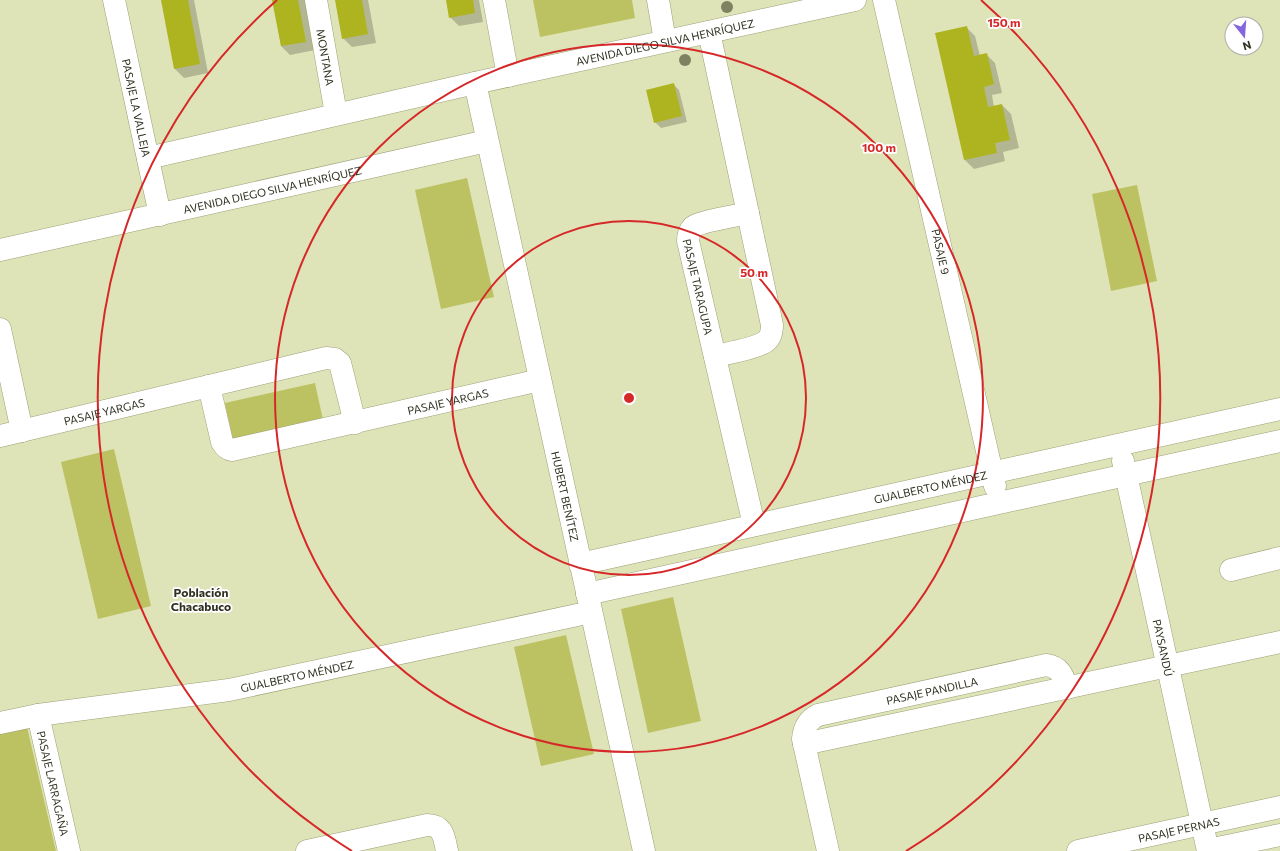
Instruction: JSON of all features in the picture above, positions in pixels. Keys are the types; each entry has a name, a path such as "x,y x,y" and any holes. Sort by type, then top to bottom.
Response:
{"street":[{"name":"PASAJE LA VALLEJA","path":"114,0 160,215"},
{"name":"MONTANA","path":"316,0 336,114"},
{"path":"494,0 508,76"},
{"path":"658,0 665,41"},
{"name":"AVENIDA DIEGO SILVA HENRÍQUEZ","path":"148,158 336,114 851,0"},
{"name":"PASAJE 9","path":"884,0 999,503"},
{"path":"709,32 772,325 772,331 766,342 760,345 715,356"},
{"path":"475,83 487,141"},
{"name":"AVENIDA DIEGO SILVA HENRÍQUEZ","path":"0,250 487,141"},
{"name":"HUBERT BENÍTEZ","path":"487,141 644,851"},
{"name":"PASAJE TARAGUPA","path":"748,213 698,224 690,231 688,241 754,525"},
{"path":"0,328 22,431"},
{"name":"PASAJE YARGAS","path":"0,436 326,358 335,359 340,363 355,423"},
{"name":"PASAJE YARGAS","path":"208,386 222,442 227,449 232,450 540,380"},
{"name":"GUALBERTO MÉNDEZ","path":"580,564 1280,409"},
{"name":"GUALBERTO MÉNDEZ","path":"0,723 38,715 229,690 999,503 1280,441"},
{"name":"PAYSANDÚ","path":"1119,445 1208,851"},
{"path":"1231,570 1280,558"},
{"path":"828,851 804,744 1280,642"},
{"name":"PASAJE LARRAGAÑA","path":"38,715 69,851"},
{"name":"PASAJE PERNAS","path":"1078,851 1103,848 1280,807"},
{"path":"307,851 427,825 437,826 443,835 447,851"},
{"path":"1208,851 1280,835"}],"green space":[{"path":"533,0 632,0 635,18 540,37"},
{"path":"467,178 494,297 441,309 415,190"},
{"path":"1137,185 1157,281 1111,291 1092,194"},
{"path":"315,383 323,420 233,440 225,403"},
{"path":"114,449 151,606 98,619 61,462"},
{"path":"673,597 701,721 648,733 621,609"},
{"path":"566,635 594,754 541,766 514,647"},
{"path":"27,727 56,851 0,851 0,733"}],"building":[{"path":"161,0 188,0 200,64 174,69"},
{"path":"272,0 298,0 306,42 281,46"},
{"path":"335,0 362,0 368,34 342,39"},
{"path":"446,0 473,0 475,13 449,18"},
{"path":"967,26 974,56 987,53 994,84 984,87 988,107 1002,104 1010,140 995,143 997,153 964,160 935,33"},
{"path":"674,83 682,116 654,123 646,90"}],"district":[{"name":"Población Chacabuco","path":"201,599"}]}
